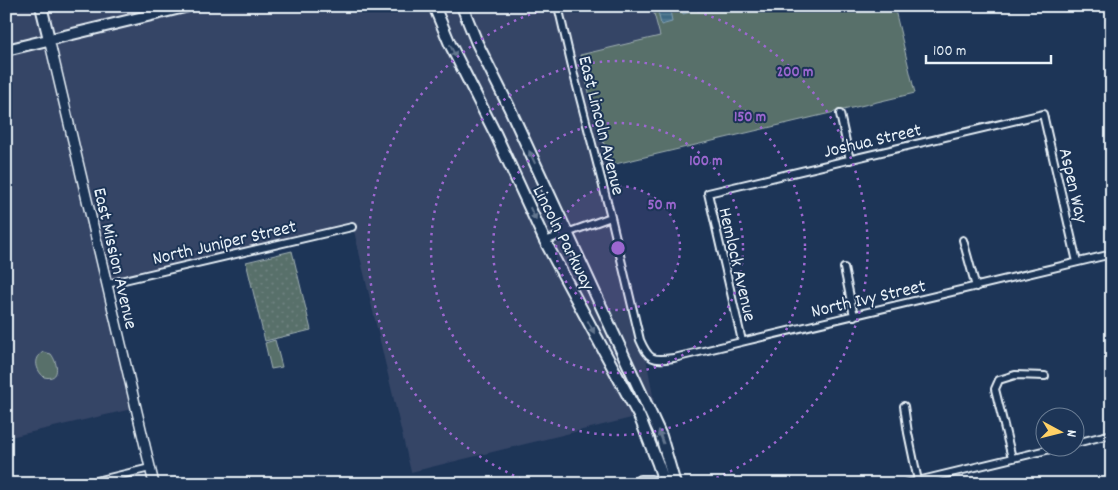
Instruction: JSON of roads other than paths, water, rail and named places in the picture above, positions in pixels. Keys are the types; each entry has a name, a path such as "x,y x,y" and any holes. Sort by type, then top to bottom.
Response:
{"main road":[{"path":"41,6 49,39"},
{"path":"6,50 189,6"},
{"name":"Lincoln Parkway","path":"434,6 450,44 496,135 545,241 640,418 665,484"},
{"name":"Lincoln Parkway","path":"462,6 661,436 674,484"},
{"name":"East Mission Avenue","path":"49,39 154,484"},
{"path":"640,481 651,481 657,484"}],"street":[{"name":"East Lincoln Avenue","path":"558,6 640,340"},
{"path":"840,114 850,160"},
{"name":"Joshua Street","path":"708,193 1043,114"},
{"name":"Aspen Way","path":"1043,114 1077,262"},
{"name":"Hemlock Avenue","path":"708,193 742,341"},
{"path":"545,241 611,217"},
{"name":"North Juniper Street","path":"107,284 352,227"},
{"path":"963,240 976,286"},
{"name":"North Ivy Street","path":"640,340 645,352 652,358 658,360 674,358 1112,254"},
{"path":"844,268 854,316"},
{"path":"1012,458 995,389 999,380 1015,375 1045,376"},
{"path":"904,406 918,481"},
{"path":"1086,440 1112,434"},
{"path":"905,484 1036,452"},
{"path":"84,484 150,468"},
{"path":"630,484 640,481"}]}
